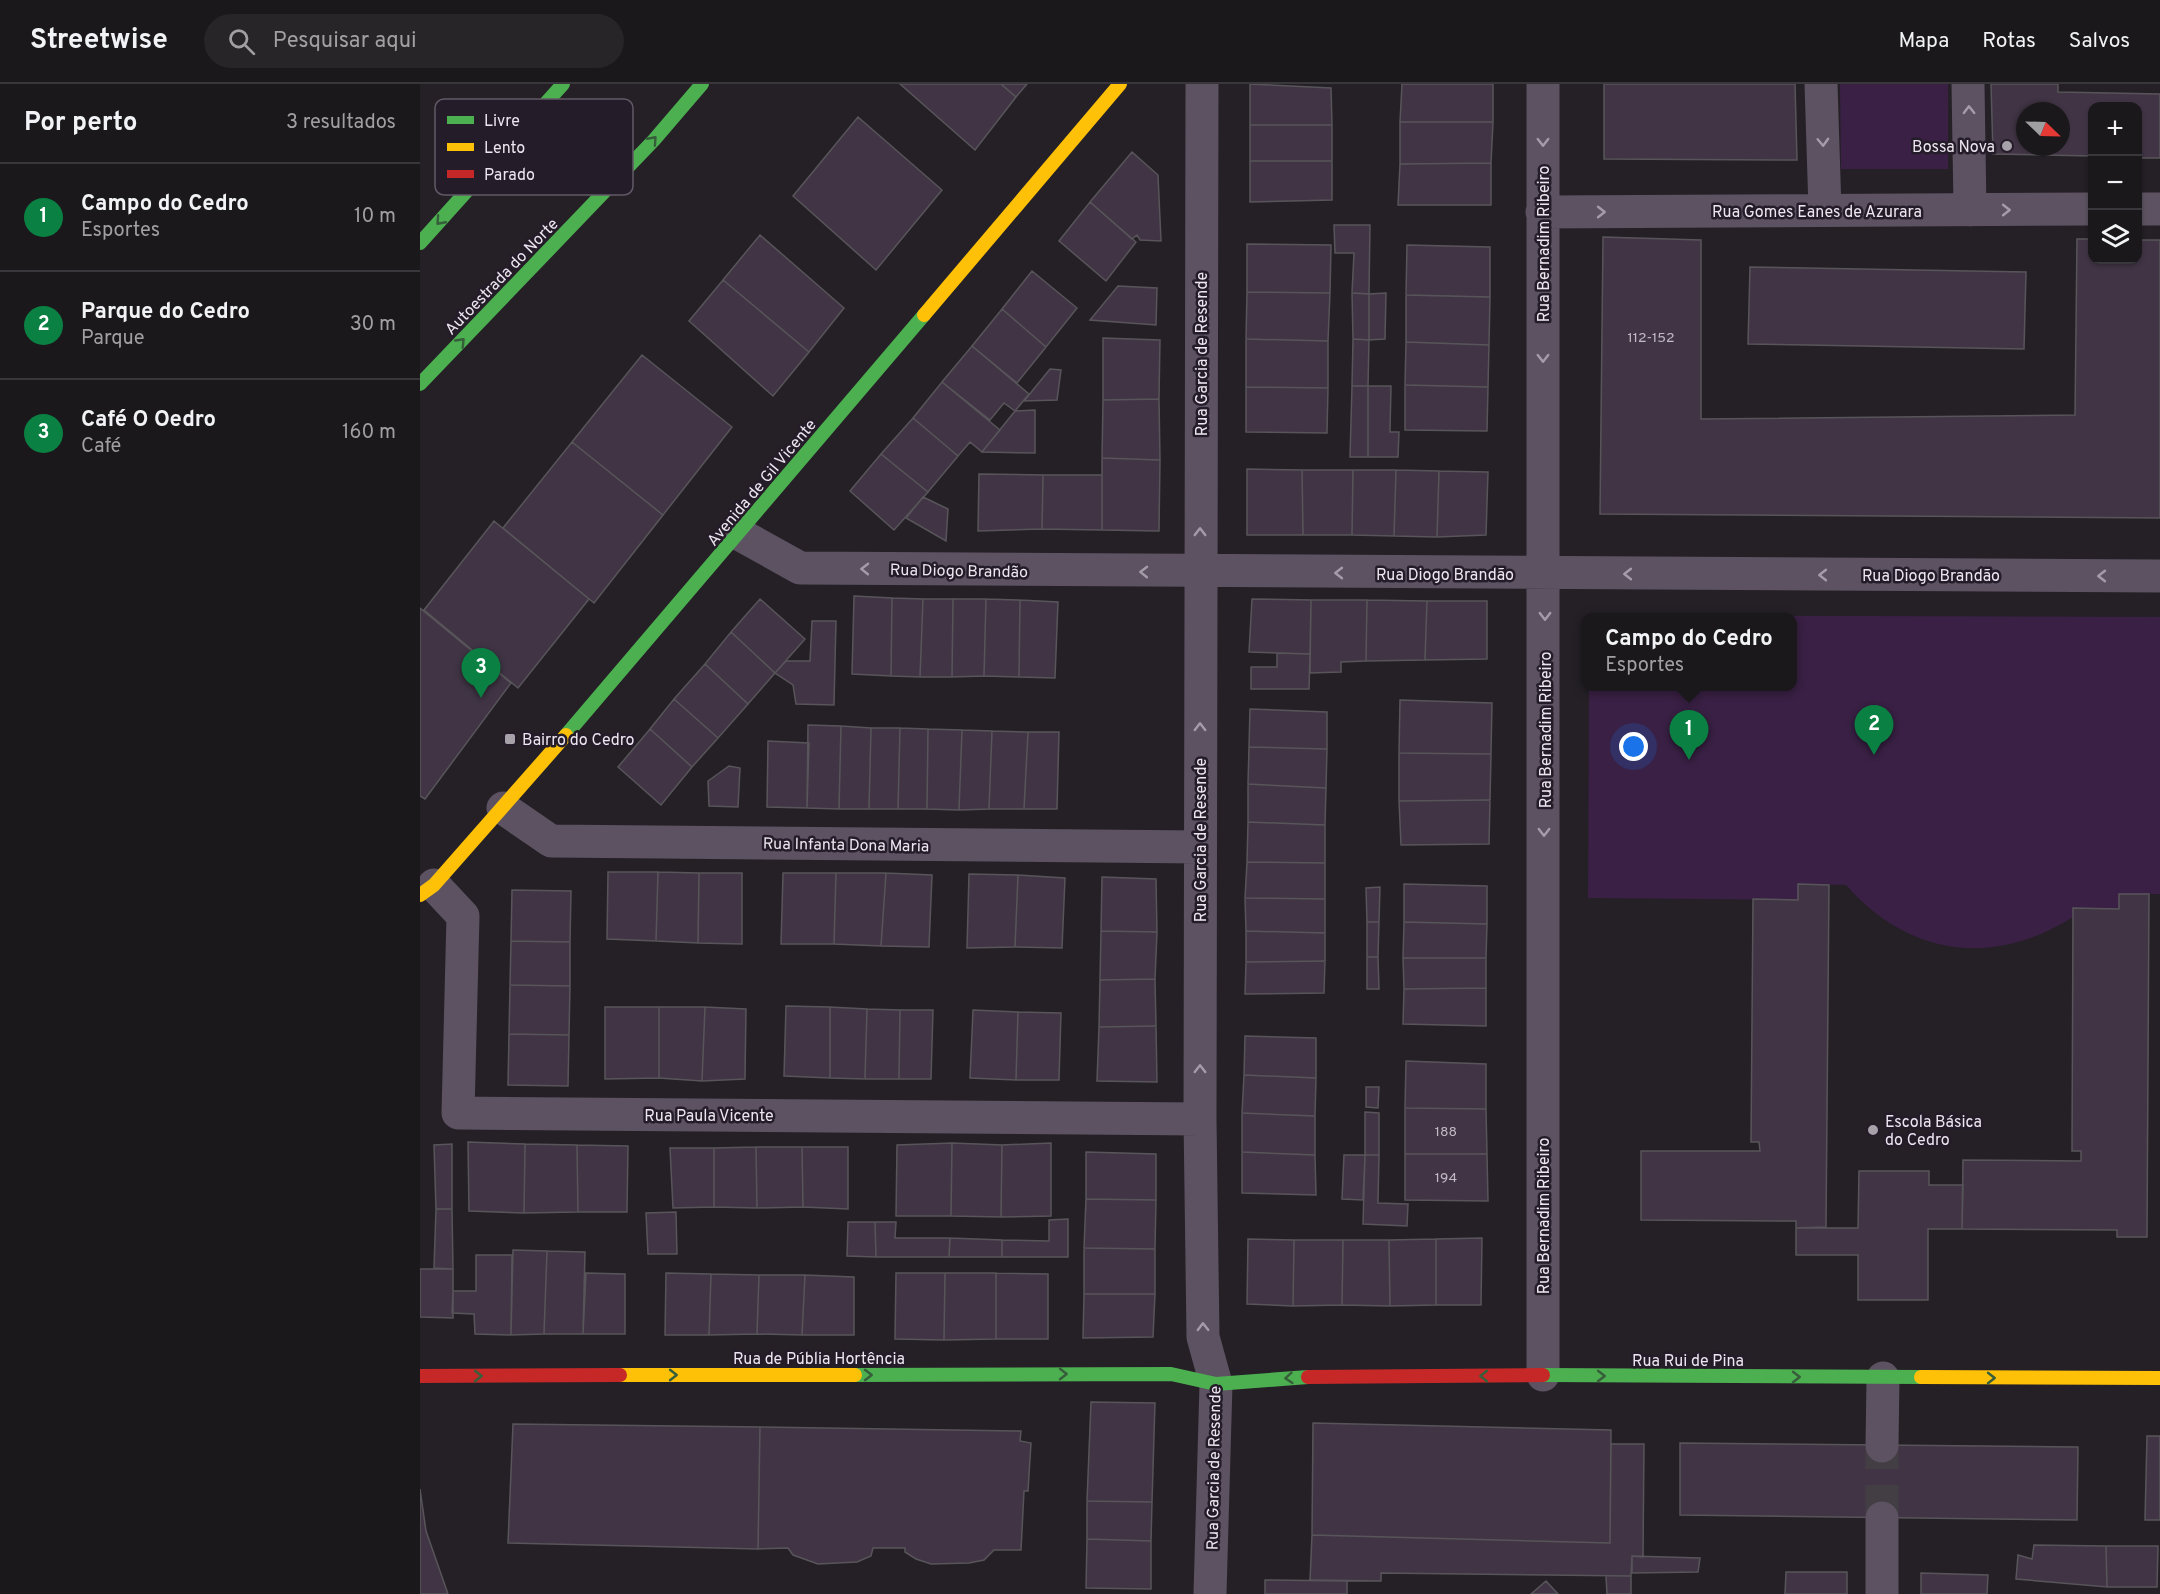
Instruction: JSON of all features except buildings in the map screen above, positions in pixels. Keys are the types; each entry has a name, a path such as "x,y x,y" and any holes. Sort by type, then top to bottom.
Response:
{"main road":[{"path":"550,99 563,84"},
{"name":"Autoestrada do Norte","path":"633,162 702,84"},
{"name":"Avenida de Gil Vicente","path":"427,890 503,808 739,534 1120,84"},
{"path":"420,243 463,195"},
{"name":"Autoestrada do Norte","path":"420,384 601,195"},
{"name":"Rua de Públia Hortência","path":"420,1376 1171,1374 1216,1384"},
{"name":"Rua Rui de Pina","path":"1216,1384 1306,1377 1543,1375 2160,1378"}],"street":[{"name":"Rua Garcia de Resende","path":"1202,84 1200,1119 1203,1337 1216,1384 1210,1594"},
{"name":"Rua Bernadim Ribeiro","path":"1543,84 1545,574 1543,1375"},
{"path":"1821,84 1825,210"},
{"path":"1968,84 1970,210"},
{"name":"Rua Gomes Eanes de Azurara","path":"1542,212 2088,209"},
{"path":"2142,209 2160,209"},
{"name":"Rua Diogo Brandão","path":"739,534 800,568 2160,576"},
{"name":"Rua Infanta Dona Maria","path":"503,808 551,841 1200,847"},
{"name":"Rua Paula Vicente","path":"427,890 463,916 458,1113 1200,1119"},
{"path":"1882,1446 1883,1378"},
{"path":"1881,1594 1882,1518"}],"shaded area":[{"path":"1840,84 1948,84 1948,169 1841,169"},
{"path":"1797,616 2160,617 2160,894 2119,894 2119,909 2073,908 2073,917 2043,933 2012,944 1982,948 1953,947 1924,940 1896,927 1870,909 1846,885 1798,884 1798,900 1588,898 1589,691 1797,691"}],"tunnel":[{"path":"1882,1446 1882,1518"}],"traffic: fast":[{"path":"550,99 563,84"},
{"path":"633,162 702,84"},
{"path":"420,243 463,195"},
{"path":"420,384 601,195"},
{"path":"566,735 924,315"},
{"path":"855,1375 1171,1374 1216,1384 1308,1377"},
{"path":"1543,1375 1921,1377"}],"traffic: slow":[{"path":"924,315 1120,84"},
{"path":"420,895 434,885 566,735"},
{"path":"620,1375 855,1375"},
{"path":"1921,1377 2160,1378"}],"traffic: jam":[{"path":"420,1376 620,1375"},
{"path":"1308,1377 1543,1375"}],"place":[{"name":"Bossa Nova","path":"2007,146"},
{"name":"Café O Oedro","path":"481,698"},
{"name":"Bairro do Cedro","path":"510,739"},
{"name":"Parque do Cedro","path":"1874,755"},
{"name":"Campo do Cedro","path":"1689,760"},
{"name":"Escola Básica do Cedro","path":"1873,1130"}]}
